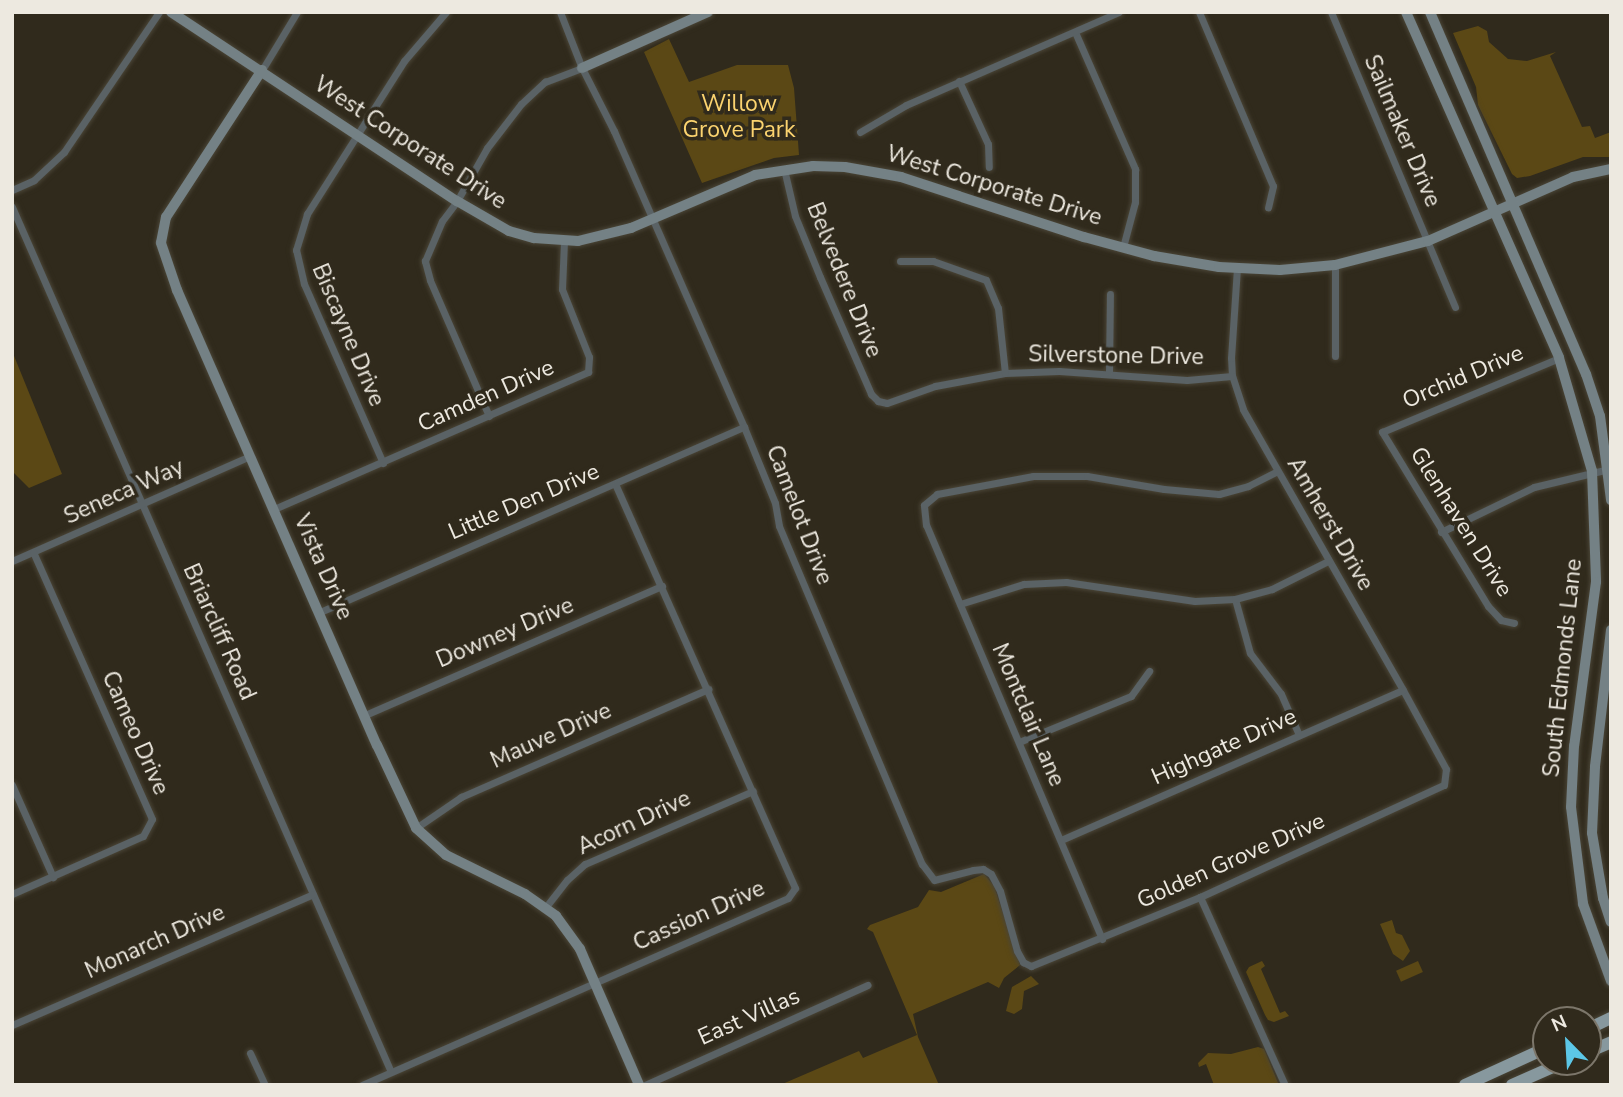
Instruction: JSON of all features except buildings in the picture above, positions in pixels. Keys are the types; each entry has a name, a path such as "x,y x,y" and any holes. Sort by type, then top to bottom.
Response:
{"main road":[{"path":"1465,1085 1532,1054"},
{"path":"1512,1085 1532,1076"}],"street":[{"path":"12,190 34,180 64,152 159,12"},
{"name":"West Corporate Drive","path":"171,12 457,201 509,232 564,241 602,236 737,182 784,169 824,166 876,170 1154,256 1270,271 1335,265 1428,242 1573,177 1611,169"},
{"name":"Vista Drive","path":"298,12 177,198 166,217 161,243 177,290 416,828 446,855 525,894 555,916 580,949 639,1085"},
{"name":"Biscayne Drive","path":"383,463 295,258 299,231 307,214 413,48 446,12"},
{"name":"Camelot Drive","path":"560,12 582,68 614,131 650,219 744,427 775,503 779,526 922,863 934,880 973,870 983,869 990,874 1000,891 1017,951 1023,962 1031,966"},
{"path":"489,416 430,280 425,261 434,234 488,148 521,104 545,82 708,12"},
{"path":"860,132 906,105 1119,12"},
{"path":"1199,12 1273,186 1268,207"},
{"name":"Sailmaker Drive","path":"1331,12 1455,307"},
{"name":"South Edmonds Lane","path":"1406,12 1559,358 1592,471 1596,582 1574,746 1573,834 1583,904 1611,981"},
{"path":"1430,12 1586,374 1600,416 1611,500"},
{"path":"1419,40 1438,31"},
{"path":"1075,32 1135,169 1135,202 1123,247"},
{"path":"959,82 988,144 989,167"},
{"name":"Belvedere Drive","path":"784,169 796,216 820,277 870,394 878,401"},
{"name":"Briarcliff Road","path":"12,207 391,1072"},
{"name":"Camden Drive","path":"274,509 588,372 589,357 562,289 564,241"},
{"path":"900,261 933,261 986,281 998,308 1005,373"},
{"path":"1335,265 1335,356"},
{"name":"Amherst Drive","path":"1237,268 1232,376 1249,422 1446,769 1444,785"},
{"path":"1109,372 1110,294"},
{"name":"Orchid Drive","path":"1382,432 1559,358"},
{"name":"Silverstone Drive","path":"878,401 887,403 947,383 1005,373 1109,372 1187,380 1232,376"},
{"name":"Little Den Drive","path":"320,612 744,427"},
{"name":"Glenhaven Drive","path":"1382,432 1488,606 1501,620 1514,624"},
{"name":"Seneca Way","path":"12,561 250,456"},
{"path":"1441,532 1534,487 1609,469"},
{"name":"Montclair Lane","path":"1102,939 926,525 924,505 937,494 973,485 1033,476 1087,477 1174,491 1219,494 1248,486 1277,471"},
{"name":"Cassion Drive","path":"362,1085 789,898 795,888 615,484"},
{"name":"Cameo Drive","path":"12,894 144,836 152,819 33,552"},
{"path":"960,604 1024,584 1066,582 1195,601 1236,599 1272,589 1328,561"},
{"name":"Downey Drive","path":"365,715 662,586"},
{"path":"1236,599 1250,653 1281,694 1299,735"},
{"name":"South Edmonds Lane","path":"1611,630 1595,767 1592,833 1603,898 1611,922"},
{"path":"1586,665 1606,669"},
{"path":"1019,742 1131,696 1149,671"},
{"name":"Mauve Drive","path":"416,828 461,797 708,689"},
{"name":"Highgate Drive","path":"1061,840 1403,690"},
{"path":"12,785 53,877"},
{"name":"Golden Grove Drive","path":"1031,966 1200,897 1444,785"},
{"name":"Acorn Drive","path":"545,908 567,880 586,864 753,791"},
{"path":"1573,834 1592,833"},
{"name":"Monarch Drive","path":"12,1025 313,894"},
{"path":"1200,897 1285,1085"},
{"name":"East Villas","path":"645,1085 868,985"},
{"path":"250,1053 265,1085"}],"green space":[{"path":"1478,26 1487,31 1489,42 1508,59 1527,61 1556,52 1550,56 1582,127 1590,126 1595,138 1611,132 1611,157 1583,157 1530,176 1517,178 1512,174 1478,105 1476,87 1453,33"},
{"name":"Willow Grove Park","path":"669,39 689,82 737,65 788,65 794,88 799,155 774,158 702,183 644,52"},
{"path":"12,351 62,474 29,488 12,471"},
{"path":"984,874 994,886 1020,965 1004,978 999,988 988,982 913,1014 918,1037 939,1085 780,1085 859,1051 863,1058 917,1035 873,932 867,929 870,925 918,907 929,890 941,892"},
{"path":"1392,920 1396,933 1402,935 1410,951 1403,961 1393,954 1380,924"},
{"path":"1262,961 1265,966 1261,969 1280,1013 1285,1011 1289,1016 1274,1022 1268,1020 1265,1015 1246,972 1249,967"},
{"path":"1418,961 1423,972 1401,982 1396,971"},
{"path":"1031,976 1039,984 1024,991 1022,1009 1014,1014 1006,1011 1012,987"},
{"path":"1258,1047 1264,1049 1279,1085 1214,1085 1206,1064 1199,1067 1198,1063 1208,1053 1231,1054"}]}
